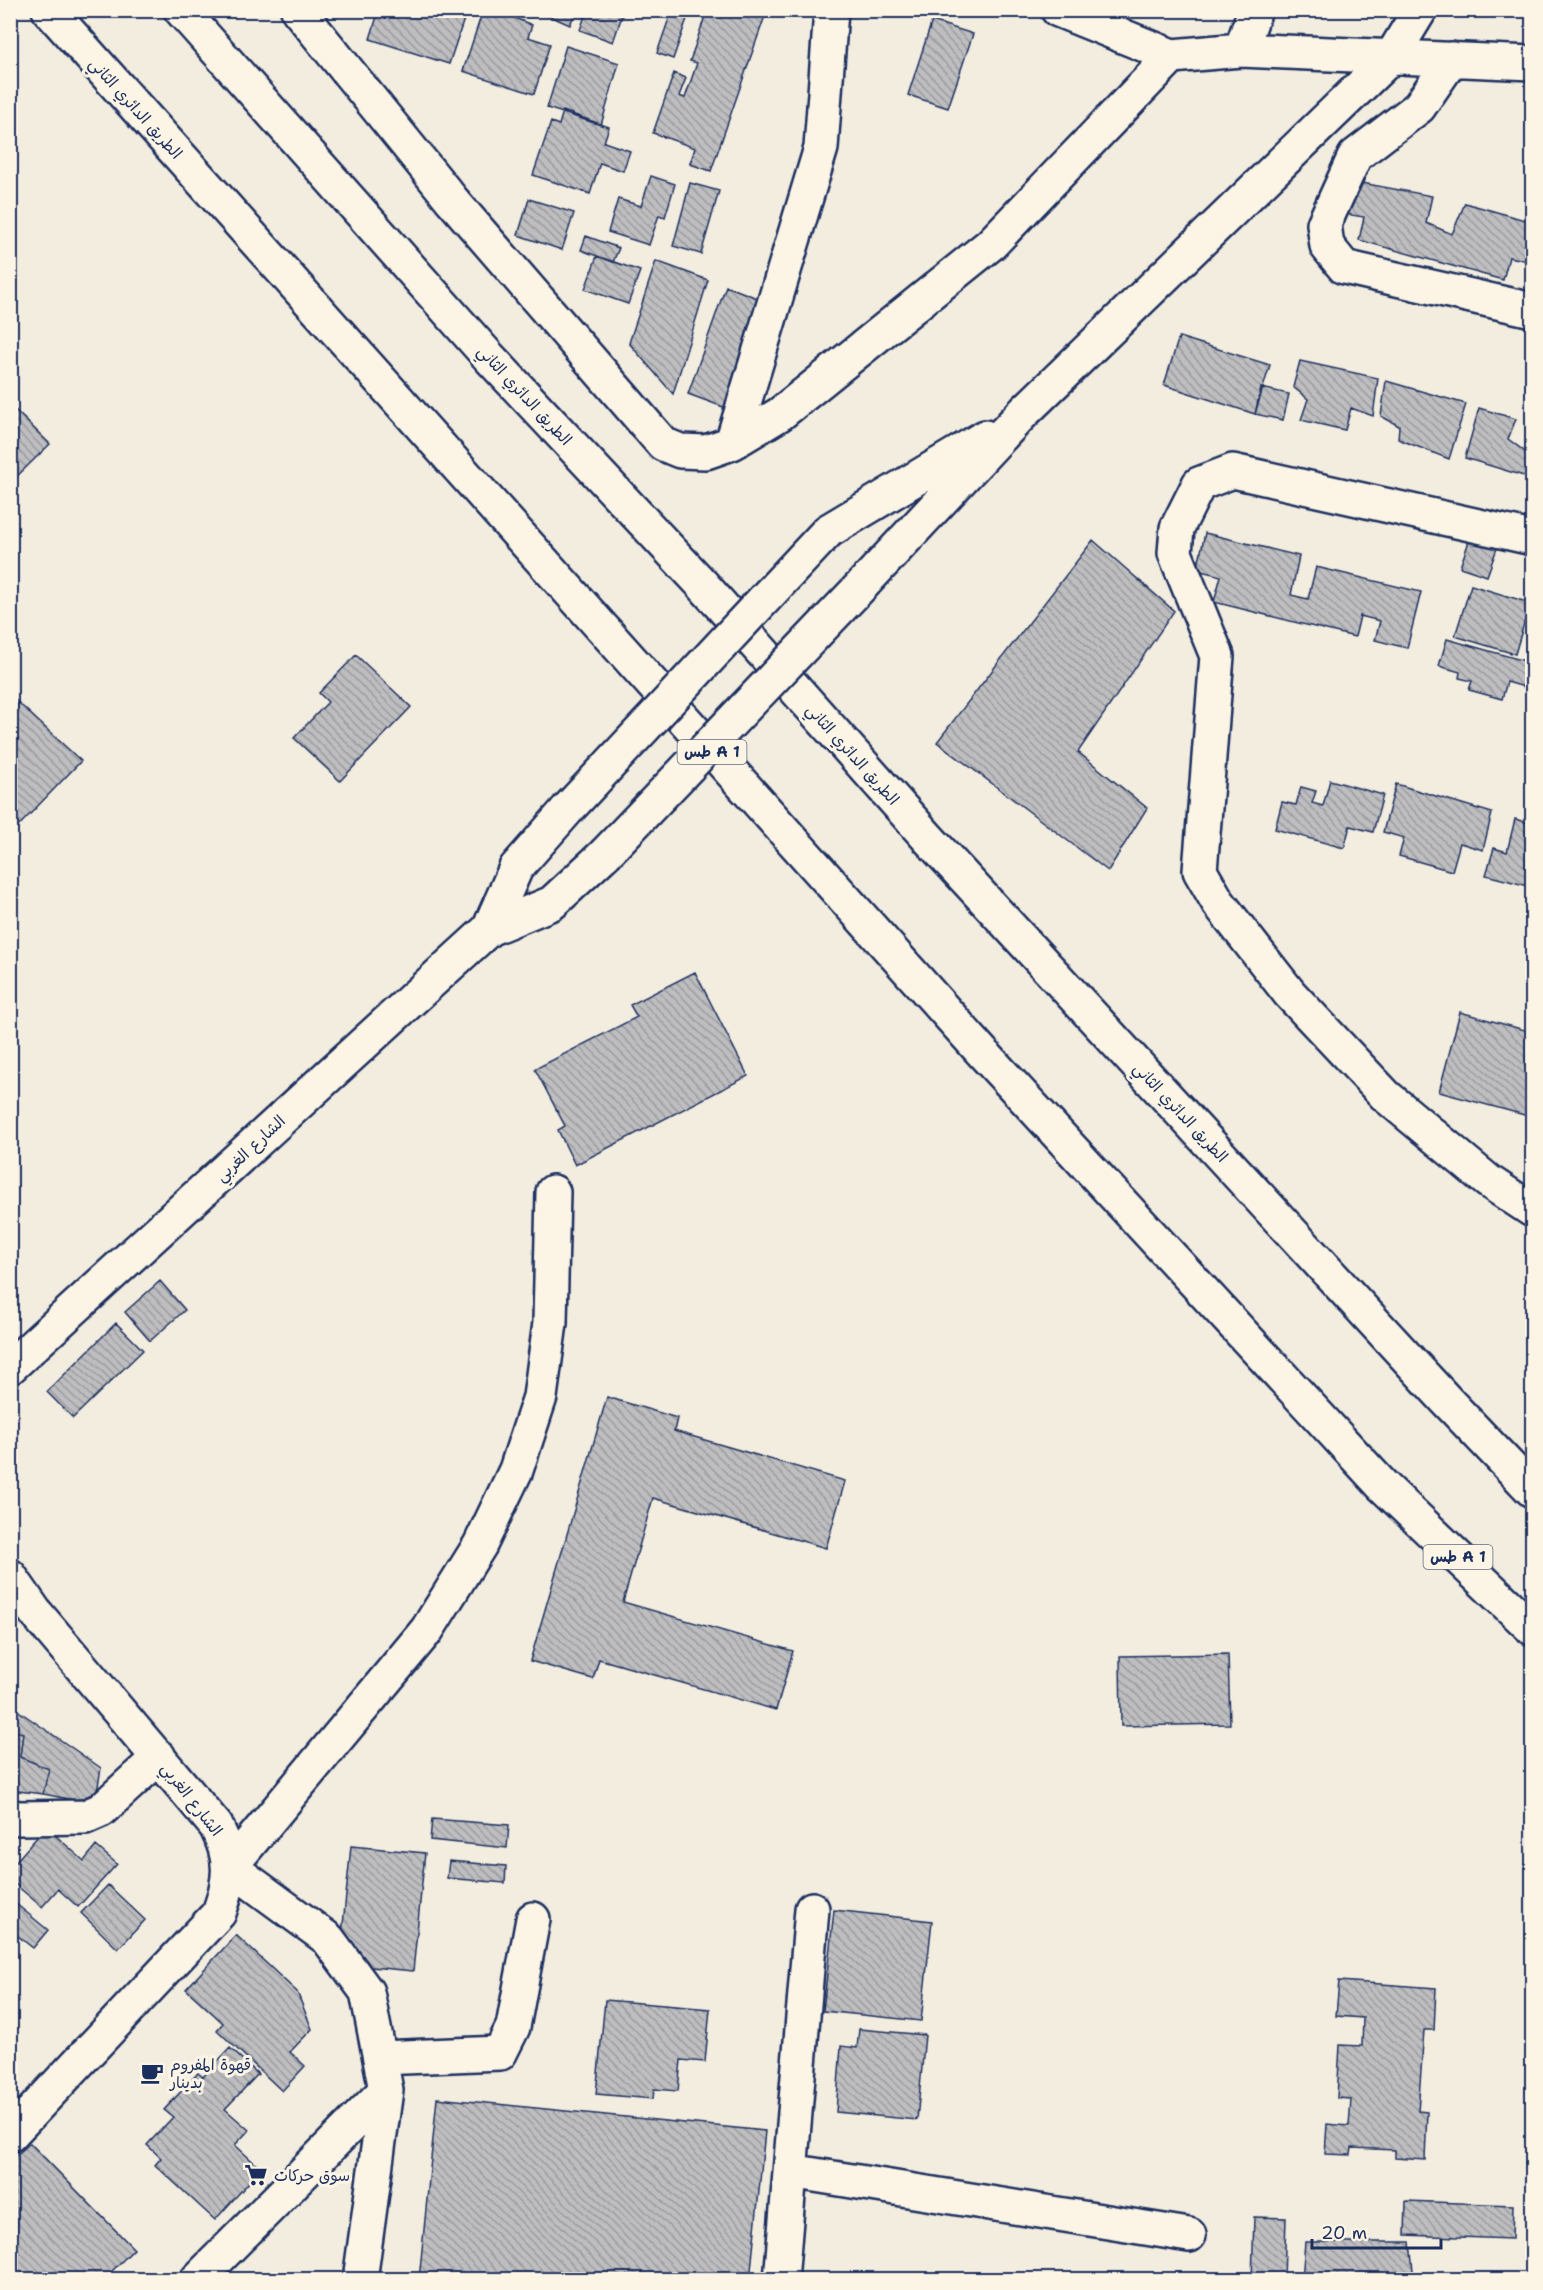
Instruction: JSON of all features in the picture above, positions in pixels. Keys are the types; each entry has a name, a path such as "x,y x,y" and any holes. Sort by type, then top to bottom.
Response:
{"main road":[{"name":"الطريق الدائري الثاني","path":"49,10 966,1035 1383,1486 1533,1628"},
{"name":"الطريق الدائري الثاني","path":"181,10 489,357 701,583 928,838 1446,1400 1533,1490"},
{"path":"298,10 452,200 663,444 680,451 706,452 732,443 780,414 991,244 1172,56"},
{"path":"732,443 821,148 831,10"},
{"path":"1058,10 1172,56 1241,50 1533,63"},
{"path":"1241,50 1255,10"},
{"path":"489,928 552,903 605,854 1022,414 1392,56 1420,10"},
{"path":"1452,59 1419,107 1355,156 1324,224 1327,246 1344,267 1533,310"},
{"path":"489,928 516,868 567,810 828,531 1022,414"},
{"path":"1533,538 1233,471 1199,484 1177,528 1175,553 1217,656 1200,871 1218,902 1290,994 1386,1096 1488,1181 1533,1210"},
{"name":"الشارع الغربي","path":"10,1367 489,928"},
{"path":"360,2280 386,2090 367,1992 328,1939 230,1867 426,1630 480,1545 516,1470 540,1397 550,1323 553,1192"},
{"name":"الشارع الغربي","path":"10,1576 23,1610 159,1758 216,1826 226,1845 230,1867 219,1913 10,2135"},
{"path":"13,1821 85,1817 101,1810 159,1758"},
{"path":"781,2280 812,1909"},
{"path":"380,2058 500,2053 513,2027 533,1919"},
{"path":"197,2280 386,2090"},
{"path":"790,2171 1189,2235"}],"building":[{"path":"379,10 467,10 449,64 370,39"},
{"path":"483,10 520,10 517,19 532,25 528,37 550,44 534,94 463,71"},
{"path":"536,10 576,10 570,25"},
{"path":"587,10 624,10 613,42 580,30"},
{"path":"672,10 690,10 673,59 657,53"},
{"path":"707,10 767,10 711,171 690,164 695,148 653,133 674,73 686,78 679,96 685,98 697,63 690,61"},
{"path":"932,21 973,34 948,108 908,95"},
{"path":"566,46 619,63 601,125 547,108"},
{"path":"563,111 609,127 604,142 630,151 623,171 600,163 590,194 533,175 551,122 559,125"},
{"path":"651,176 675,184 665,217 659,215 649,245 608,232 618,199 641,206"},
{"path":"1351,181 1432,196 1426,223 1452,234 1465,203 1532,222 1532,249 1528,261 1509,257 1503,280 1359,240 1364,217 1345,214"},
{"path":"690,183 719,191 701,254 673,246"},
{"path":"529,199 574,213 562,250 518,235"},
{"path":"586,236 619,248 613,262 581,250"},
{"path":"597,256 640,271 628,304 585,289"},
{"path":"656,261 708,280 673,394 629,343"},
{"path":"726,286 765,301 726,408 688,394"},
{"path":"1179,337 1270,365 1255,414 1164,385"},
{"path":"1300,361 1378,378 1373,416 1351,408 1345,430 1301,420 1308,399 1293,387"},
{"path":"1386,381 1466,404 1449,459 1398,439 1399,426 1381,416"},
{"path":"1261,388 1289,394 1283,420 1255,414"},
{"path":"10,405 50,444 10,483"},
{"path":"1479,408 1516,419 1508,439 1531,456 1527,477 1465,458"},
{"path":"1474,527 1501,537 1487,576 1460,567"},
{"path":"1205,533 1299,556 1291,595 1308,599 1316,567 1421,592 1407,648 1375,640 1380,621 1360,616 1355,637 1214,602 1221,576 1197,570"},
{"path":"1093,540 1174,611 1078,752 1147,808 1108,871 937,742"},
{"path":"1471,585 1530,603 1515,654 1455,636"},
{"path":"1532,628 1532,650 1527,649"},
{"path":"1447,639 1532,663 1531,689 1507,682 1502,699 1469,690 1472,681 1459,678 1460,672 1439,666"},
{"path":"356,655 411,707 340,781 294,738 328,702 319,693"},
{"path":"10,695 81,761 10,835"},
{"path":"1330,780 1383,795 1373,832 1350,826 1344,848 1275,829 1282,802 1296,805 1301,787 1316,791 1312,803 1323,806"},
{"path":"1396,784 1492,813 1483,850 1460,843 1452,871 1399,856 1404,838 1383,832"},
{"path":"1515,819 1532,824 1532,887 1486,875 1494,848 1507,852"},
{"path":"695,972 748,1076 575,1165 558,1130 565,1126 535,1069 637,1017 630,1005"},
{"path":"1460,1012 1532,1032 1532,1117 1439,1092"},
{"path":"160,1281 185,1310 150,1341 125,1312"},
{"path":"116,1323 143,1350 73,1418 47,1392"},
{"path":"607,1397 677,1418 674,1431 845,1481 826,1548 653,1498 623,1602 793,1651 776,1710 599,1659 593,1679 530,1661"},
{"path":"1228,1654 1230,1724 1121,1726 1120,1656"},
{"path":"10,1705 101,1768 95,1804 43,1794 49,1769 20,1757 23,1733 10,1730"},
{"path":"10,1730 23,1733 20,1757 49,1769 43,1794 10,1790"},
{"path":"432,1819 509,1825 507,1848 430,1840"},
{"path":"46,1827 84,1861 96,1846 117,1864 78,1907 58,1889 42,1907 10,1880 10,1868"},
{"path":"351,1846 425,1853 413,1971 339,1964"},
{"path":"449,1861 506,1866 505,1883 447,1878"},
{"path":"108,1885 145,1920 118,1949 81,1913"},
{"path":"10,1899 48,1930 33,1948 14,1933 10,1936"},
{"path":"834,1910 932,1921 921,2021 823,2011"},
{"path":"236,1935 297,1992 312,2029 290,2052 305,2066 282,2091 217,2030 223,2023 186,1989"},
{"path":"1339,1981 1436,1988 1434,2030 1424,2030 1418,2111 1427,2112 1425,2160 1395,2158 1395,2150 1352,2148 1351,2155 1325,2154 1327,2124 1349,2126 1351,2099 1337,2098 1340,2045 1362,2046 1363,2018 1336,2016"},
{"path":"605,2000 710,2009 705,2062 681,2060 678,2091 654,2089 653,2099 596,2094"},
{"path":"859,2029 925,2035 917,2120 836,2112 841,2046 857,2048"},
{"path":"230,2048 258,2074 225,2109 249,2130 235,2145 261,2169 215,2220 155,2165 161,2158 147,2145 173,2117 164,2110 198,2073 203,2077"},
{"path":"437,2098 765,2131 750,2280 419,2280"},
{"path":"30,2143 134,2249 103,2280 10,2280 10,2161"},
{"path":"1406,2201 1513,2205 1512,2239 1405,2235"},
{"path":"1254,2217 1286,2218 1284,2280 1252,2280"},
{"path":"1305,2242 1410,2242 1414,2280 1302,2280"}],"place":[{"name":"قهوة المفروم بدينار","path":"152,2073"},
{"name":"سوق حركات","path":"256,2175"}]}
